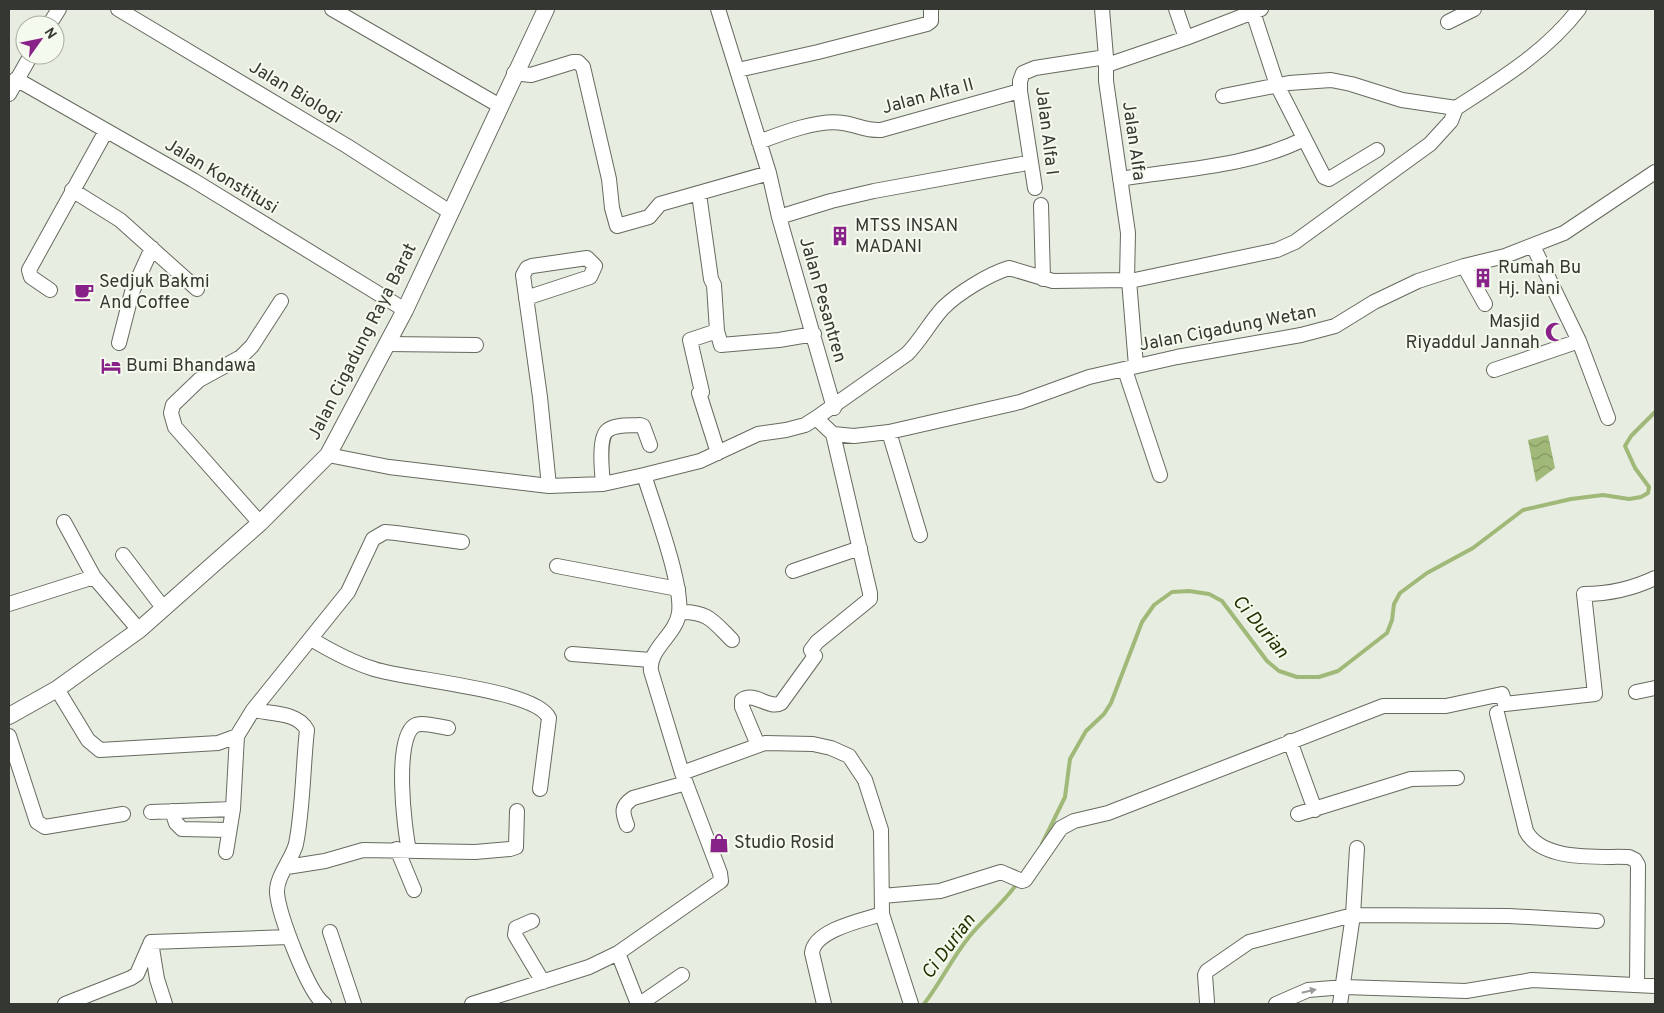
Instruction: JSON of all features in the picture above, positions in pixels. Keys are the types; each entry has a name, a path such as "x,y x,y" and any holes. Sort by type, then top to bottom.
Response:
{"street":[{"name":"Jalan Biologi","path":"118,9 347,146 450,212"},
{"path":"332,9 500,106"},
{"name":"Jalan Cigadung Raya Barat","path":"9,716 57,689 139,630 260,523 328,455 405,310 514,73 546,9"},
{"name":"Jalan Pesantren","path":"718,9 769,173 779,217 834,408"},
{"path":"738,70 927,24 931,21 931,9"},
{"name":"Jalan Alfa","path":"1102,9 1106,81 1128,233 1130,368 1160,475"},
{"path":"1176,9 1186,38"},
{"path":"1448,22 1474,9"},
{"path":"328,455 389,467 549,486 603,484 700,461 758,434 796,427 834,408 907,354 920,342 942,309 966,290 1010,268 1053,282 1129,280 1277,250 1295,242 1430,144 1451,121 1456,108 1533,58 1565,27 1579,9"},
{"path":"1106,61 1186,38 1256,10 1277,85 1324,176 1329,179 1377,150"},
{"name":"Jalan Alfa I","path":"1034,188 1020,91 1020,81 1023,73 1035,68 1106,61"},
{"path":"514,73 522,76 531,75 573,62 578,62 583,67 610,179 612,208 617,226 649,218 660,204 769,173"},
{"path":"9,94 24,65"},
{"name":"Jalan Konstitusi","path":"16,79 193,180 405,310"},
{"path":"1222,96 1277,85 1338,81 1402,100 1456,108"},
{"name":"Jalan Alfa II","path":"759,142 781,134 836,122 850,124 868,131 881,130 1020,91"},
{"path":"50,290 31,277 29,270 106,131"},
{"path":"1120,179 1235,162 1280,151 1304,139"},
{"path":"779,217 831,201 874,191 1022,164"},
{"name":"Jalan Cigadung Wetan","path":"833,434 854,436 889,432 1020,402 1089,377 1250,346 1335,326 1374,302 1418,281 1464,266 1505,256 1573,228 1655,172"},
{"path":"72,190 120,220 197,289"},
{"path":"699,194 711,279 714,285 721,345 814,334"},
{"path":"1041,205 1043,278"},
{"path":"1533,246 1579,341 1608,418"},
{"path":"119,343 132,292 152,248"},
{"path":"526,298 590,277 595,266 587,258 527,268 523,275 549,486"},
{"path":"1464,266 1485,304"},
{"path":"260,523 176,427 171,412 173,405 199,380 241,357 252,346 281,301"},
{"path":"718,332 690,340 702,392 699,393 718,453"},
{"path":"1494,370 1579,341"},
{"path":"386,344 476,345"},
{"path":"758,745 742,707 742,700 751,696 778,705 781,703 815,656 811,650 817,642 870,599 833,434 816,418"},
{"path":"603,484 601,466 604,434 608,430 640,425 650,444"},
{"path":"889,432 920,535"},
{"path":"472,1004 589,967 618,953 721,882 720,873 684,778 650,666 651,660 676,623 679,612 678,589 644,475"},
{"path":"64,522 94,577 139,630"},
{"path":"226,852 228,830 233,809 237,736 253,710 348,592 371,544 378,535 391,532 462,542"},
{"path":"793,571 860,548"},
{"path":"123,555 164,609"},
{"path":"557,566 678,589"},
{"path":"9,604 94,577"},
{"path":"882,896 940,892 960,887 996,872 1004,873 1019,880 1029,877 1055,836 1067,823 1108,813 1290,741 1385,706 1446,706 1502,694 1505,704 1595,694 1584,594 1608,594 1634,588 1655,578"},
{"path":"679,612 696,611 707,615 732,640"},
{"path":"312,639 334,653 375,670 493,692 537,706 546,712 548,718 540,790"},
{"path":"572,654 651,660"},
{"path":"1636,692 1655,688"},
{"path":"57,689 88,740 100,750 218,743 237,736"},
{"path":"253,710 296,718 303,721 307,730 296,844 279,881 277,893 289,936 313,993 324,1004"},
{"path":"1497,713 1526,831 1530,840 1550,852 1630,858 1638,864 1637,985"},
{"path":"414,890 403,850 404,830 401,790 407,734 414,726 419,724 448,728"},
{"path":"9,736 37,822 40,825 45,827 122,814"},
{"path":"1290,741 1315,810"},
{"path":"627,825 623,814 626,802 758,745 782,742 813,744 832,748 849,756 865,780 881,830 882,914 911,1004"},
{"path":"1298,814 1411,779 1457,778"},
{"path":"151,812 233,809"},
{"path":"172,811 176,823 182,829 228,830"},
{"path":"287,867 363,850 475,852 515,848 518,840 517,811"},
{"path":"1340,1004 1344,988 1353,915 1357,848"},
{"path":"824,1004 815,969 813,946 820,938 843,926 882,914"},
{"path":"1207,1002 1204,974 1206,971 1249,942 1353,915 1482,916 1597,921"},
{"path":"532,921 516,928 515,935 543,982"},
{"path":"330,932 354,1004"},
{"path":"151,942 289,936"},
{"path":"65,1004 131,978 136,974 151,942"},
{"path":"151,942 157,979 165,1004"},
{"path":"618,953 639,1004 682,975"},
{"path":"1276,1004 1308,990 1344,988 1466,991 1532,980 1655,986"}],"water":[{"path":"1548,435 1555,468 1536,482 1528,440"}],"waterway":[{"name":"Ci Durian","path":"1042,844 1065,797 1070,759 1086,731 1104,714 1111,703 1142,622 1154,605 1172,592 1189,591 1209,594 1222,601 1267,661 1279,671 1297,677 1319,677 1338,671 1387,633 1392,620 1394,604 1400,593 1427,573 1473,548 1523,510 1571,499 1603,495 1629,499 1641,497 1648,493 1649,487 1635,468 1625,446 1631,436 1655,412"},
{"name":"Ci Durian","path":"924,1004 969,937 1007,897 1018,882"}],"place":[{"name":"MTSS INSAN MADANI","path":"840,236"},
{"name":"Rumah Bu Hj. Nani","path":"1483,278"},
{"name":"Sedjuk Bakmi And Coffee","path":"84,292"},
{"name":"Masjid Riyaddul Jannah","path":"1555,332"},
{"name":"Bumi Bhandawa","path":"111,366"},
{"name":"Studio Rosid","path":"719,843"}]}
